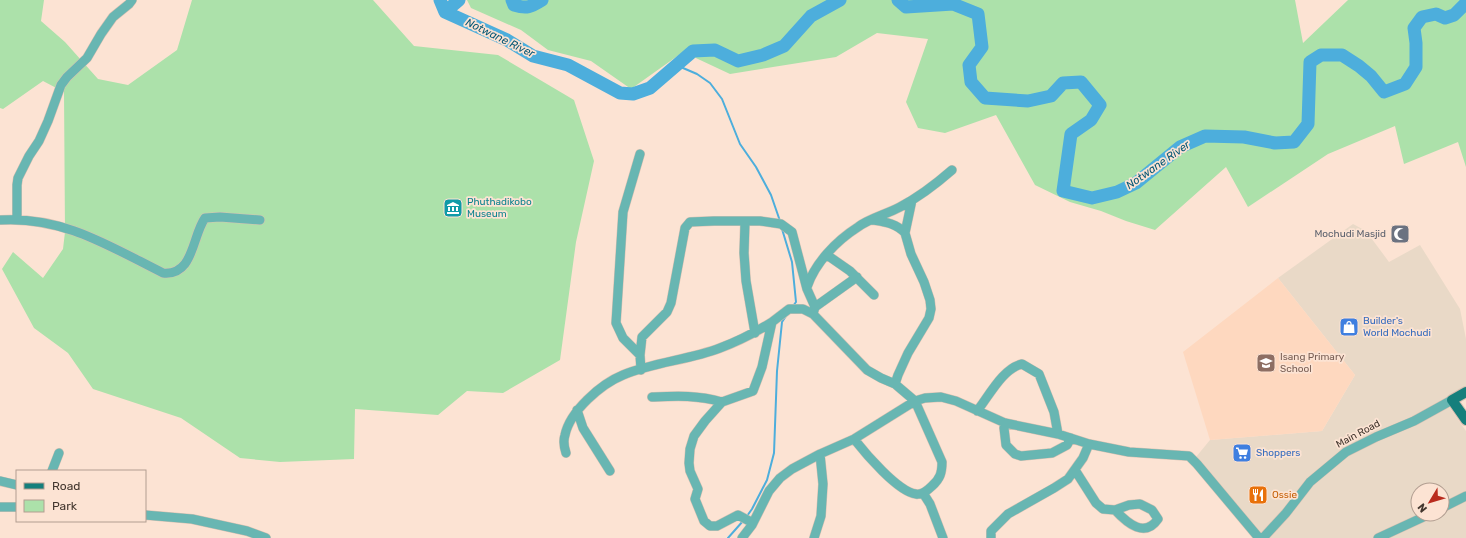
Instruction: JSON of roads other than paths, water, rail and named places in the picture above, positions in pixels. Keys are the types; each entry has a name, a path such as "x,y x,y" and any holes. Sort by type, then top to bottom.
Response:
{"main road":[{"name":"Main Road","path":"1452,400 1466,392"},
{"path":"1452,400 1466,420"}],"street":[{"path":"17,219 18,178 29,156 39,141 61,85 67,77 87,58 113,17 132,0"},
{"path":"640,154 623,212 616,323 623,338 640,354"},
{"path":"807,288 812,274 838,242 858,226 912,200 952,170"},
{"path":"905,233 912,200"},
{"path":"0,220 17,219 55,224 83,233 163,273 168,274 182,268 192,250 206,218 220,217 260,220"},
{"path":"872,220 891,223 900,227 905,233 911,254 930,300 931,309 929,318 908,353 895,384"},
{"path":"641,370 640,354 643,334 666,312 671,303 686,225 693,222 714,221 781,224 792,232 814,311 867,370 895,384 914,402 942,462 940,478 923,493 916,494 908,491 890,478 871,460 854,439"},
{"path":"745,222 744,253 746,281 755,332"},
{"path":"827,255 839,262 874,294"},
{"path":"566,453 564,444 565,435 570,422 578,410 606,384 623,375 720,349 755,332 772,322 789,309 814,311 857,277"},
{"path":"747,519 735,516 717,526 710,526 704,520 695,499 698,489 690,471 690,449 694,436 722,402 753,391 762,367 772,322"},
{"path":"977,411 1009,370 1016,365 1022,364 1039,374 1054,412 1058,434"},
{"path":"652,397 691,396 722,402"},
{"path":"742,538 747,519 780,478 792,469 820,454 854,439 914,402 925,398 941,398 956,401 1005,423 1058,434 1089,444 1129,452 1189,456 1259,538"},
{"name":"Main Road","path":"1263,538 1286,513 1310,482 1346,452 1376,437 1414,421 1452,400"},
{"path":"578,410 582,428 610,471"},
{"path":"1005,423 1004,439 1006,445 1014,454 1021,456 1052,453 1067,445 1071,438"},
{"path":"984,538 991,535 1008,514 1068,479 1075,470 1089,444"},
{"path":"52,470 59,453"},
{"path":"814,538 821,516 823,484 820,454"},
{"path":"1075,470 1096,503 1103,509 1115,510"},
{"path":"0,482 16,485"},
{"path":"923,493 930,504 943,538"},
{"path":"1450,504 1466,496"},
{"path":"0,507 16,507"},
{"path":"146,515 192,519 247,531 266,538"},
{"path":"1378,538 1413,522"}],"waterway":[{"path":"440,0 445,12"},
{"name":"Notwane River","path":"459,0 445,12 507,40 533,56 568,65 620,93 633,94 650,88 693,51 715,50 738,61 763,55 784,46 811,16 840,0"},
{"name":"Notwane River","path":"512,0 514,5 522,7 532,6 542,0"},
{"name":"Notwane River","path":"898,0 906,7 953,4 978,14 982,47 969,65 971,82 985,98 1028,101 1051,96 1063,83 1081,82 1100,105 1091,120 1071,134 1063,191 1092,198 1117,192 1136,183 1180,147 1205,136 1244,137 1275,143 1294,142 1308,124 1310,62 1321,55 1342,55 1371,76 1384,92 1405,84 1416,67 1416,43 1414,28 1422,17 1436,14 1445,18 1454,15 1466,3"},
{"path":"676,65 697,74 710,83 722,99 740,144 756,167 771,195 780,221"},
{"path":"782,229 792,262 796,302 793,306"},
{"path":"747,516 767,480 774,453 777,371 782,322 786,316"},
{"path":"728,538 743,521"}],"place":[{"name":"Phuthadikobo Museum","path":"453,208"},
{"name":"Mochudi Masjid","path":"1400,234"},
{"name":"Builder's World Mochudi","path":"1349,327"},
{"name":"Isang Primary School","path":"1266,363"},
{"name":"Shoppers","path":"1242,453"},
{"name":"Ossie","path":"1258,495"}]}
